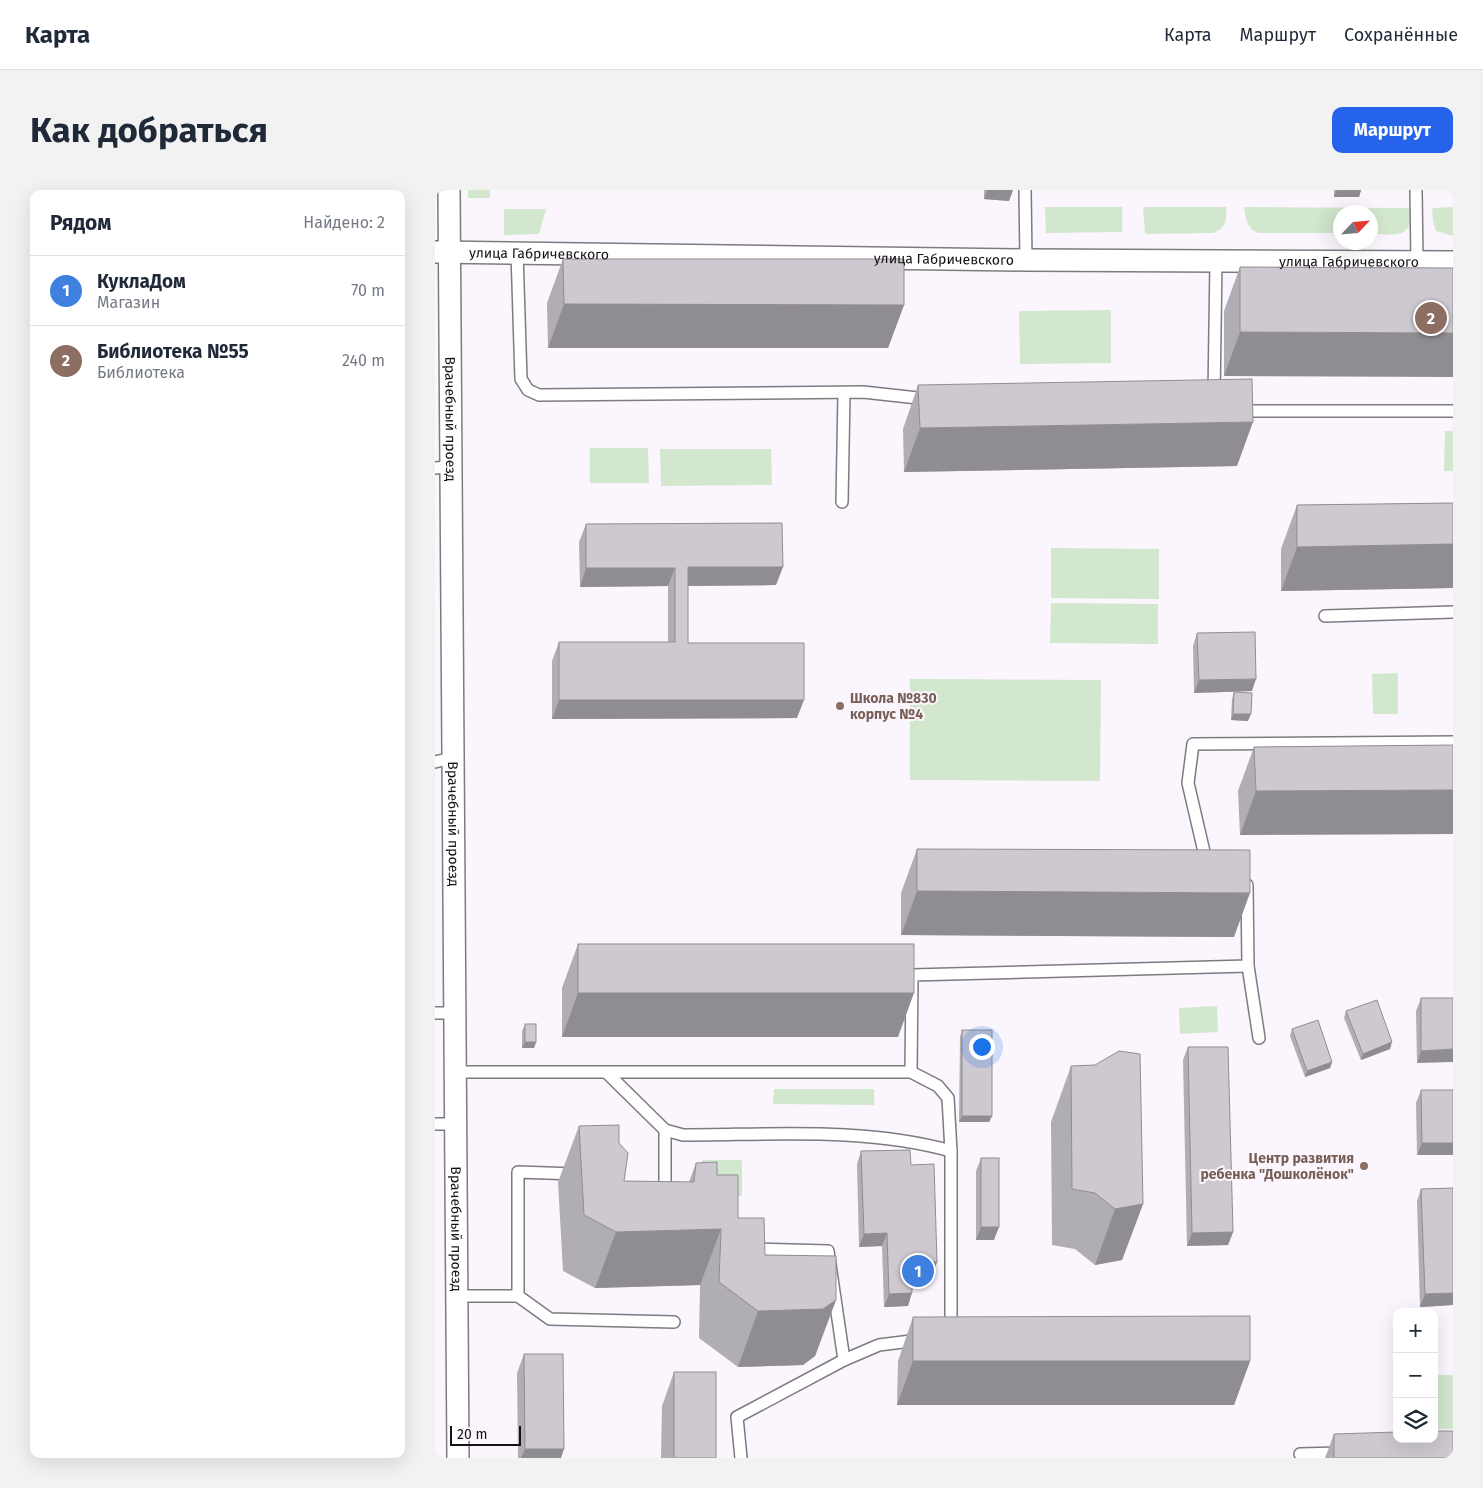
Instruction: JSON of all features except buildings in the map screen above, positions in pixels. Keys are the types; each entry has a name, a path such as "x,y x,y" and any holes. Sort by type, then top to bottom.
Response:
{"street":[{"name":"Врачебный проезд","path":"449,190 441,252 445,1013 455,1072 445,1124 457,1296 458,1458"},
{"name":"улица Габричевского","path":"441,252 1026,260 1453,262"}],"lane":[{"path":"1025,190 1026,260"},
{"path":"1416,190 1417,262"},
{"path":"517,252 521,380 528,390 539,395 863,392 913,399 943,399"},
{"path":"1216,261 1209,396 1228,410 1453,411"},
{"path":"842,502 844,392"},
{"path":"1325,616 1453,612"},
{"path":"1219,866 1205,856 1189,783 1193,744 1453,742"},
{"path":"1240,880 1247,885 1247,966 1259,1038"},
{"path":"897,972 912,976 1247,966"},
{"path":"911,1072 912,976"},
{"path":"455,1072 911,1072 939,1086 948,1098 951,1150 947,1338 879,1345 844,1360 737,1417 741,1458"},
{"path":"606,1072 665,1130 683,1136 823,1134 919,1142 951,1150"},
{"path":"664,1212 665,1130"},
{"path":"519,1296 518,1172 585,1174"},
{"path":"740,1240 741,1248 828,1251 844,1360"},
{"path":"457,1296 519,1296 550,1320 675,1322"},
{"path":"1300,1454 1357,1452"}],"green space":[{"path":"468,190 490,190 490,198 468,198"},
{"path":"1045,207 1122,207 1122,232 1046,233"},
{"path":"1143,207 1226,207 1226,219 1223,226 1214,233 1145,234"},
{"path":"1244,207 1333,208 1333,233 1258,233 1254,231 1246,219"},
{"path":"1453,207 1453,236 1436,231 1432,208"},
{"path":"1378,208 1409,208 1409,226 1401,233 1378,234"},
{"path":"504,209 546,209 539,234 504,235"},
{"path":"1111,310 1111,363 1020,364 1019,311"},
{"path":"1445,431 1453,431 1453,471 1444,471"},
{"path":"590,448 648,448 649,483 590,483"},
{"path":"660,449 771,449 772,485 661,486"},
{"path":"1051,548 1159,549 1159,599 1051,598"},
{"path":"1051,603 1158,604 1158,644 1050,643"},
{"path":"1398,673 1398,714 1373,714 1372,674"},
{"path":"910,679 1101,680 1100,781 910,780"},
{"path":"1217,1006 1218,1032 1180,1034 1179,1008"},
{"path":"774,1089 874,1089 874,1105 773,1104"},
{"path":"702,1160 742,1160 742,1196 702,1196"},
{"path":"1438,1375 1453,1375 1453,1429 1438,1429"}],"place":[{"name":"Библиотека №55","path":"1431,318"},
{"name":"Школа №830 корпус №4","path":"840,706"},
{"name":"Центр развития ребенка \"Дошколёнок\"","path":"1364,1166"},
{"name":"КуклаДом","path":"918,1271"}]}
